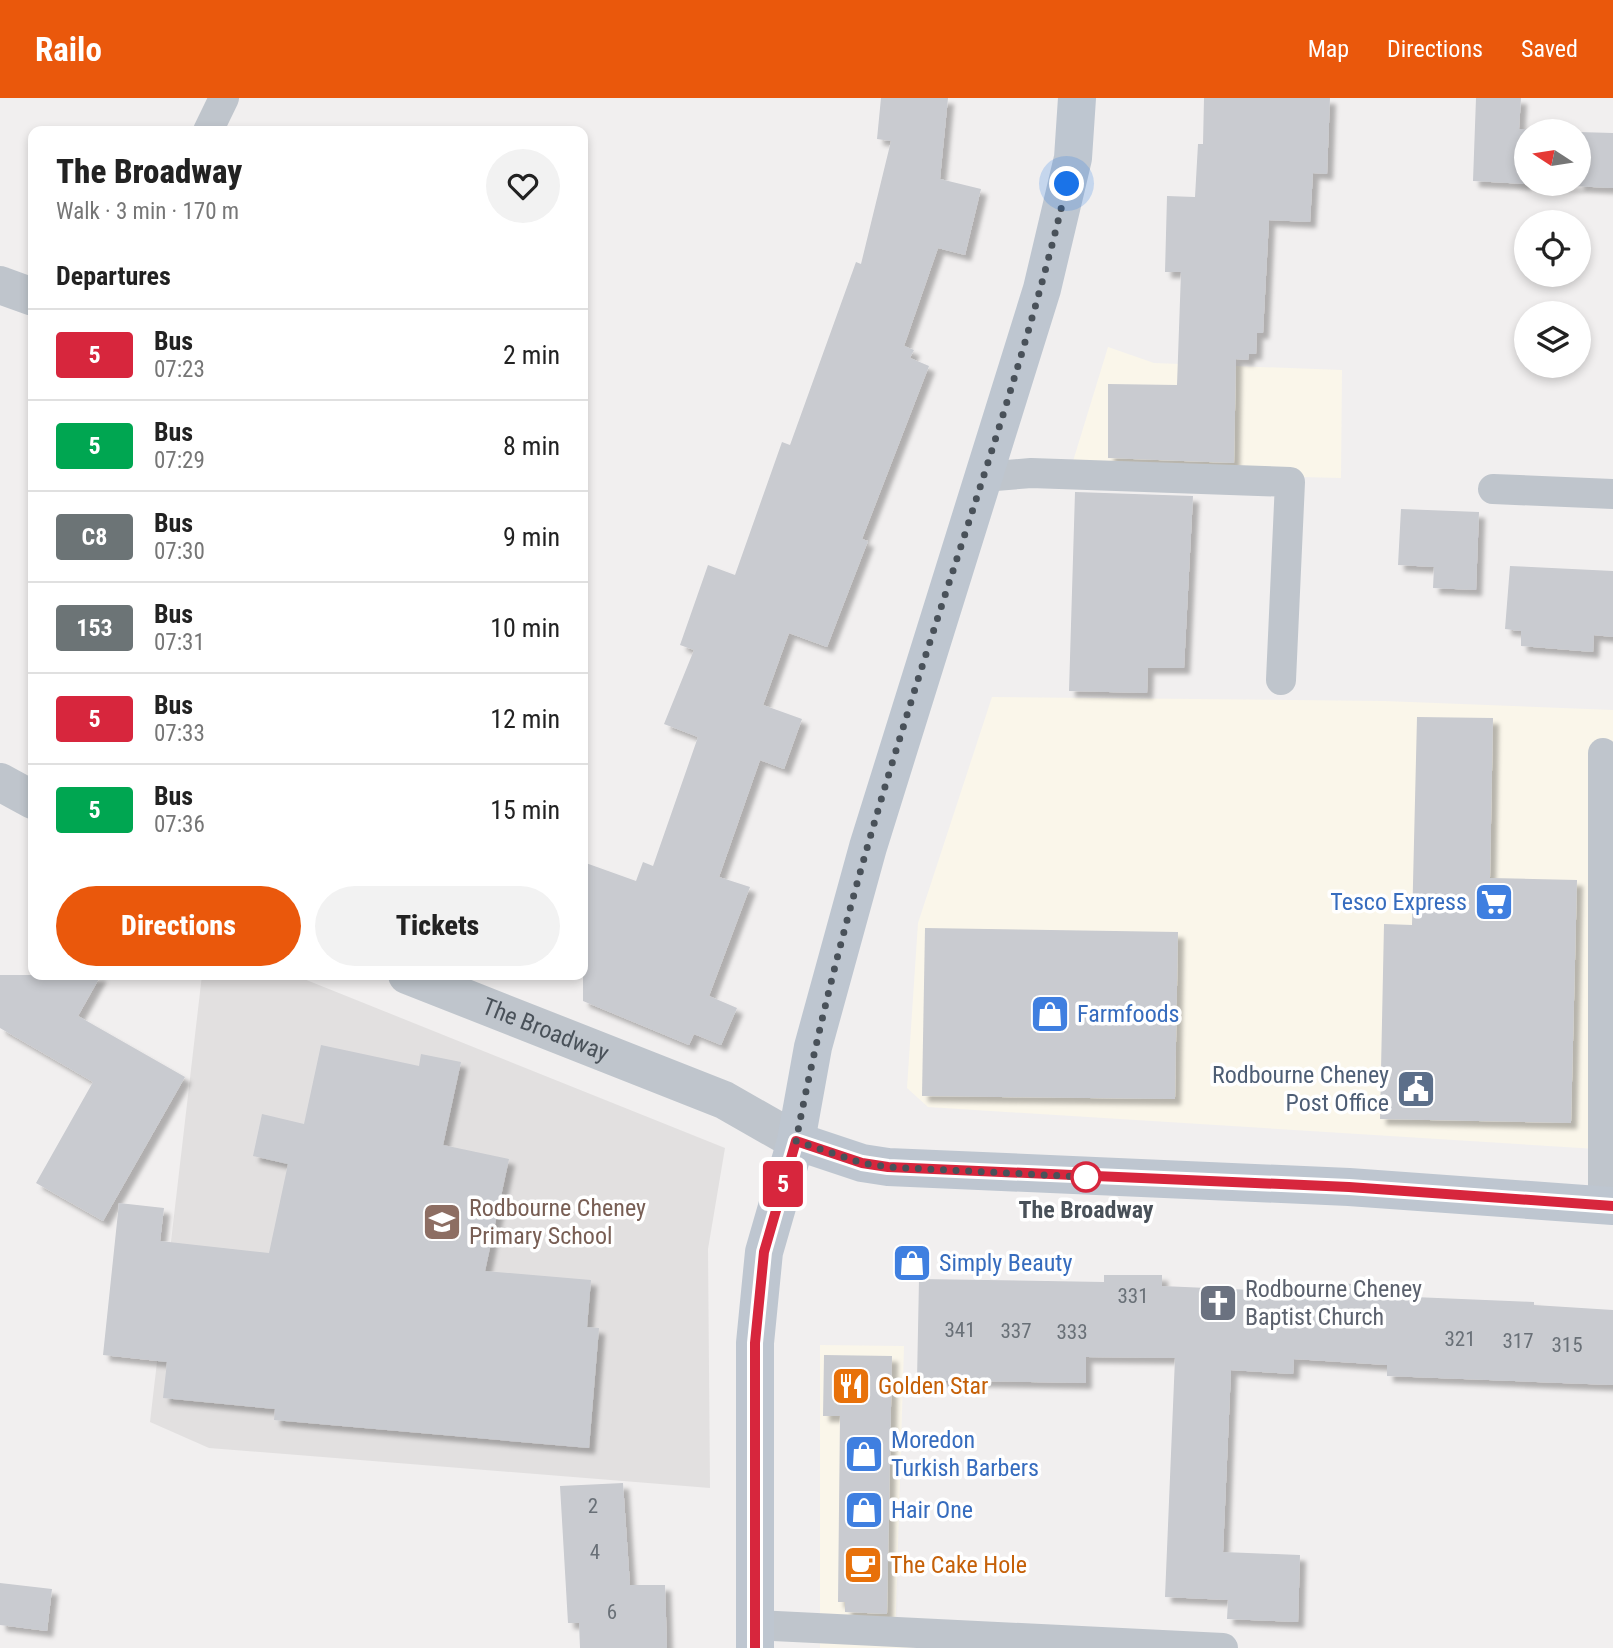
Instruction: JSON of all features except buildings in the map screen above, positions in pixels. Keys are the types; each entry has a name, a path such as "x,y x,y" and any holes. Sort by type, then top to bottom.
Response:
{"main road":[{"path":"754,1637 755,1343 764,1252 796,1141 813,1047 851,904 899,741 1042,289 1073,158 1077,98"},
{"path":"796,1141 862,1163 888,1167 1349,1187 1608,1206"}],"street":[{"path":"0,285 28,295"},
{"path":"0,782 28,797"},
{"name":"The Broadway","path":"420,980 724,1100 796,1141"}],"lane":[{"path":"210,126 224,98"},
{"path":"983,477 1031,473 1290,482 1281,680"},
{"path":"1493,489 1613,494"},
{"path":"1603,753 1608,1206"},
{"path":"754,1637 1223,1648"}],"shaded area":[{"path":"1108,347 1154,363 1342,370 1341,478 1070,471"},
{"path":"992,697 1384,701 1613,710 1613,1150 928,1107 907,1088 918,923"},
{"name":"Rodbourne Cheney Primary School","path":"201,980 306,980 725,1148 708,1249 710,1488 209,1448 150,1422"},
{"path":"820,1345 904,1346 895,1644 1047,1648 820,1648"}],"bus line":[{"name":"5","path":"755,1648 755,1343 758,1305 764,1252 796,1141 862,1163 888,1167 1014,1175 1349,1187 1613,1206"}],"place":[{"name":"Tesco Express","path":"1494,902"},
{"name":"Farmfoods","path":"1050,1014"},
{"name":"Rodbourne Cheney Post Office","path":"1416,1089"},
{"name":"The Broadway","path":"1086,1177"},
{"name":"Rodbourne Cheney Primary School","path":"442,1222"},
{"name":"Simply Beauty","path":"912,1263"},
{"name":"Rodbourne Cheney Baptist Church","path":"1218,1303"},
{"name":"Golden Star","path":"851,1386"},
{"name":"Moredon Turkish Barbers","path":"864,1454"},
{"name":"Hair One","path":"864,1510"},
{"name":"The Cake Hole","path":"863,1565"}],"route":[{"path":"1067,184 1042,289 899,741 848,915 813,1047 796,1141 862,1163 888,1167 1086,1177"}]}
